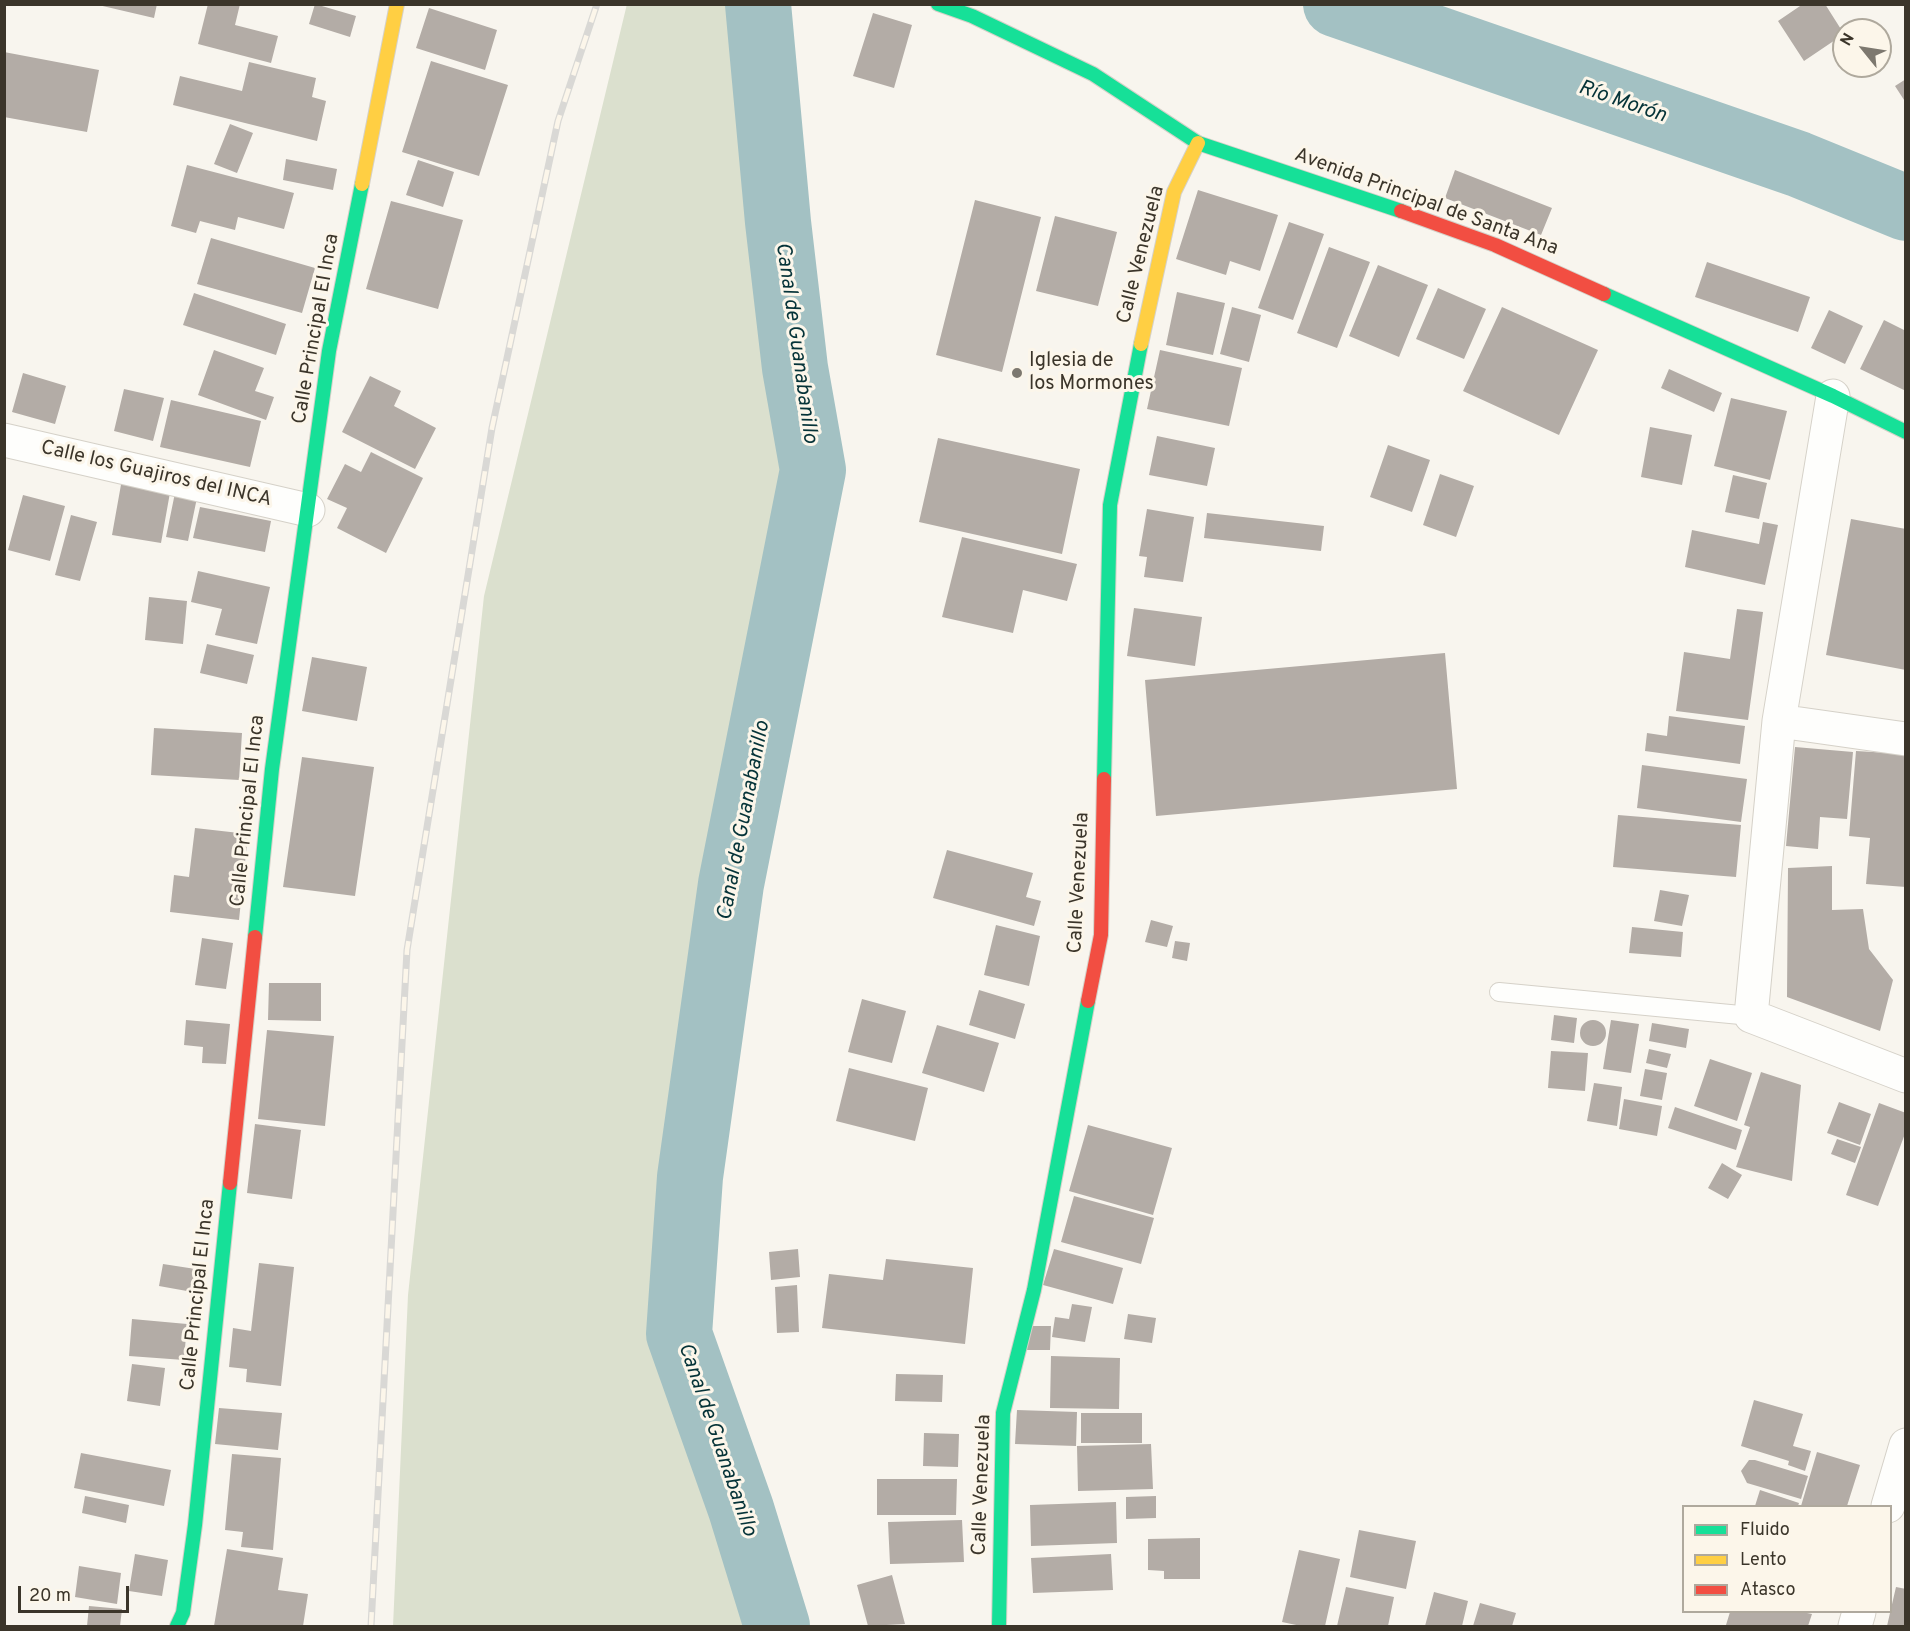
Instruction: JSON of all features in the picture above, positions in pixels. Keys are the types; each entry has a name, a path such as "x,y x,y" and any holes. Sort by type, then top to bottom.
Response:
{"street":[{"name":"Calle Principal El Inca","path":"177,1626 183,1613 195,1525 272,769 329,351 397,4"},
{"name":"Avenida Principal de Santa Ana","path":"938,4 972,16 1093,74 1198,143 1326,184 1495,245 1833,396 1905,432"},
{"name":"Calle Venezuela","path":"999,1626 1003,1413 1034,1290 1101,935 1110,505 1140,347 1174,192 1198,143"},
{"path":"1833,396 1779,721 1751,1016 1905,1076"},
{"name":"Calle los Guajiros del INCA","path":"4,440 308,510"},
{"path":"1779,721 1905,739"},
{"path":"1888,1505 1905,1445"}],"lane":[{"path":"1499,992 1751,1016"}],"green space":[{"path":"627,4 759,5 813,470 731,884 679,1334 741,1509 777,1626 393,1626 408,1295 484,596"}],"building":[{"path":"94,4 157,4 154,18"},
{"path":"208,4 240,4 235,25 278,36 271,63 198,44"},
{"path":"315,4 356,16 350,37 309,24"},
{"path":"1803,4 1825,4 1834,18 1832,18 1832,42 1804,61 1778,21"},
{"path":"429,8 497,30 485,70 416,48"},
{"path":"873,13 912,25 894,88 853,76"},
{"path":"4,52 99,70 87,132 4,117"},
{"path":"431,61 508,85 479,176 402,152"},
{"path":"249,62 316,78 312,97 326,101 317,141 173,105 180,76 242,91"},
{"path":"1906,79 1906,103 1895,86"},
{"path":"230,124 253,133 237,173 214,164"},
{"path":"286,159 337,169 333,190 283,180"},
{"path":"418,160 454,172 443,207 406,195"},
{"path":"187,165 294,193 284,229 238,217 235,230 200,221 196,233 171,226"},
{"path":"1455,170 1552,208 1541,235 1445,198"},
{"path":"1198,190 1278,215 1260,271 1230,261 1226,275 1176,259"},
{"path":"975,200 1041,217 1002,372 936,355"},
{"path":"391,201 463,220 438,309 366,289"},
{"path":"1055,216 1117,232 1098,306 1036,291"},
{"path":"1289,222 1324,234 1293,320 1258,308"},
{"path":"211,238 315,268 302,313 197,284"},
{"path":"1329,247 1370,262 1337,348 1297,333"},
{"path":"1707,262 1810,297 1798,332 1695,297"},
{"path":"1378,265 1428,285 1399,357 1349,336"},
{"path":"1438,288 1486,309 1464,359 1416,339"},
{"path":"1177,292 1225,303 1213,355 1166,345"},
{"path":"194,293 286,324 276,355 183,325"},
{"path":"1232,307 1261,315 1249,362 1220,354"},
{"path":"1502,307 1598,350 1559,435 1463,391"},
{"path":"1829,310 1863,326 1845,364 1811,348"},
{"path":"1884,320 1906,331 1906,391 1860,369"},
{"path":"214,350 264,368 255,391 274,397 266,420 198,395"},
{"path":"1160,350 1242,368 1229,426 1147,409"},
{"path":"1669,369 1722,393 1714,412 1661,388"},
{"path":"23,373 66,386 55,424 12,412"},
{"path":"370,376 401,391 394,406 436,428 415,469 342,432"},
{"path":"124,389 164,398 153,441 114,431"},
{"path":"1731,398 1787,411 1770,480 1714,466"},
{"path":"171,400 261,421 250,467 160,447"},
{"path":"1650,427 1692,435 1682,485 1641,477"},
{"path":"1157,436 1215,448 1207,486 1149,475"},
{"path":"938,438 1080,469 1062,554 919,522"},
{"path":"1388,445 1430,460 1412,512 1370,497"},
{"path":"371,452 423,478 386,553 337,528 347,508 327,499 345,464 361,472"},
{"path":"1440,474 1474,486 1456,537 1423,525"},
{"path":"1733,475 1767,483 1759,519 1725,512"},
{"path":"122,479 171,487 161,543 112,535"},
{"path":"176,488 198,493 188,541 166,537"},
{"path":"23,495 65,506 50,561 8,550"},
{"path":"200,507 271,521 265,552 193,538"},
{"path":"1147,509 1194,517 1183,582 1144,577 1147,557 1139,556"},
{"path":"1207,513 1324,526 1321,551 1204,538"},
{"path":"71,515 97,522 80,581 55,575"},
{"path":"1851,519 1906,529 1906,670 1826,655"},
{"path":"1763,522 1778,525 1765,585 1685,567 1692,530 1759,544"},
{"path":"962,537 1077,564 1067,601 1023,590 1013,633 942,617"},
{"path":"198,571 270,587 257,644 215,635 222,609 191,602"},
{"path":"149,597 187,601 183,644 145,640"},
{"path":"1134,608 1202,617 1195,666 1127,656"},
{"path":"1737,609 1763,612 1748,720 1676,711 1684,652 1730,659"},
{"path":"207,644 254,655 247,684 200,673"},
{"path":"1445,653 1457,789 1156,816 1145,680"},
{"path":"312,657 367,667 357,721 302,711"},
{"path":"1669,716 1745,726 1740,764 1645,751 1647,733 1667,736"},
{"path":"154,728 242,733 239,780 151,775"},
{"path":"1795,747 1853,752 1847,819 1820,817 1818,849 1786,846"},
{"path":"1856,751 1906,754 1906,887 1866,884 1870,838 1849,836"},
{"path":"302,757 374,767 355,896 283,887"},
{"path":"1642,765 1747,779 1741,822 1637,808"},
{"path":"1618,815 1741,825 1736,877 1613,867"},
{"path":"195,828 248,834 239,920 170,912 174,875 189,877"},
{"path":"947,850 1033,873 1026,897 1041,901 1034,926 933,898"},
{"path":"1832,866 1832,910 1863,909 1869,949 1893,980 1880,1031 1787,997 1788,868"},
{"path":"1660,890 1689,895 1682,926 1654,921"},
{"path":"1151,920 1173,926 1167,947 1145,942"},
{"path":"996,925 1040,936 1029,986 984,975"},
{"path":"1632,927 1683,932 1681,957 1629,953"},
{"path":"202,938 233,943 226,989 195,985"},
{"path":"1175,941 1190,943 1187,961 1172,958"},
{"path":"269,983 321,983 321,1021 268,1020"},
{"path":"979,990 1025,1004 1015,1039 969,1025"},
{"path":"862,999 906,1011 892,1063 848,1052"},
{"path":"1554,1015 1577,1018 1574,1043 1551,1040"},
{"path":"186,1020 230,1024 226,1064 202,1063 203,1047 184,1045"},
{"path":"1593,1020 1602,1024 1606,1033 1602,1042 1593,1046 1584,1042 1580,1033 1584,1024"},
{"path":"1611,1020 1639,1024 1631,1073 1603,1069"},
{"path":"1652,1023 1689,1029 1686,1048 1649,1041"},
{"path":"937,1025 999,1043 984,1092 922,1073"},
{"path":"267,1030 334,1036 325,1126 258,1119"},
{"path":"1649,1049 1671,1054 1667,1068 1646,1063"},
{"path":"1551,1051 1588,1053 1585,1091 1548,1088"},
{"path":"1710,1059 1752,1073 1737,1121 1694,1106"},
{"path":"849,1068 928,1088 915,1141 836,1121"},
{"path":"1645,1069 1667,1073 1662,1100 1640,1096"},
{"path":"1761,1072 1801,1085 1792,1181 1736,1167 1750,1127 1744,1125"},
{"path":"1594,1083 1622,1087 1617,1126 1587,1121"},
{"path":"1624,1099 1662,1106 1657,1136 1619,1129"},
{"path":"1839,1102 1871,1114 1860,1145 1827,1133"},
{"path":"1879,1103 1906,1113 1906,1131 1878,1206 1846,1195"},
{"path":"1675,1107 1742,1130 1736,1150 1668,1128"},
{"path":"255,1124 301,1130 292,1199 247,1193"},
{"path":"1088,1125 1172,1148 1153,1215 1069,1191"},
{"path":"1837,1139 1861,1147 1855,1163 1831,1154"},
{"path":"1722,1163 1742,1175 1728,1199 1708,1188"},
{"path":"1074,1196 1154,1218 1141,1264 1061,1242"},
{"path":"798,1249 800,1277 771,1280 769,1252"},
{"path":"1054,1249 1123,1268 1113,1304 1043,1285"},
{"path":"886,1259 973,1268 965,1344 822,1328 829,1274 883,1280"},
{"path":"259,1263 294,1267 281,1386 246,1382 247,1369 229,1367 233,1328 251,1331"},
{"path":"163,1264 202,1270 198,1293 159,1286"},
{"path":"797,1285 799,1332 777,1333 775,1287"},
{"path":"1072,1304 1092,1307 1085,1342 1052,1337 1055,1317 1069,1319"},
{"path":"1128,1314 1156,1318 1152,1343 1124,1339"},
{"path":"132,1319 187,1324 184,1360 129,1356"},
{"path":"1025,1326 1051,1326 1050,1350 1025,1350"},
{"path":"1051,1356 1120,1358 1119,1409 1050,1408"},
{"path":"132,1364 165,1368 160,1406 127,1401"},
{"path":"896,1374 943,1375 942,1402 895,1401"},
{"path":"1754,1400 1803,1414 1793,1446 1811,1451 1805,1471 1788,1465 1789,1461 1741,1446"},
{"path":"219,1408 282,1413 278,1450 215,1444"},
{"path":"1017,1410 1077,1412 1076,1446 1015,1444"},
{"path":"1081,1413 1142,1413 1142,1443 1081,1443"},
{"path":"924,1433 959,1434 958,1467 923,1466"},
{"path":"1151,1444 1153,1489 1078,1491 1077,1446"},
{"path":"1817,1452 1860,1465 1847,1505 1801,1505"},
{"path":"81,1453 171,1470 164,1506 74,1488"},
{"path":"232,1454 281,1458 273,1550 241,1547 243,1532 225,1530"},
{"path":"1749,1460 1808,1476 1801,1499 1747,1483 1741,1471"},
{"path":"877,1479 957,1479 956,1515 877,1515"},
{"path":"1760,1490 1799,1503 1798,1505 1755,1505"},
{"path":"85,1496 129,1505 126,1523 82,1513"},
{"path":"1156,1496 1156,1518 1126,1519 1126,1497"},
{"path":"1116,1502 1117,1543 1031,1546 1030,1505"},
{"path":"962,1520 964,1562 890,1564 888,1522"},
{"path":"1359,1530 1416,1541 1406,1589 1350,1577"},
{"path":"1200,1538 1200,1579 1164,1579 1164,1571 1148,1570 1148,1539"},
{"path":"227,1549 283,1558 278,1590 308,1594 303,1626 214,1626"},
{"path":"1299,1550 1340,1559 1325,1626 1301,1626 1282,1622"},
{"path":"135,1554 168,1560 162,1596 129,1591"},
{"path":"1111,1554 1113,1590 1033,1593 1031,1558"},
{"path":"79,1566 121,1573 117,1604 75,1597"},
{"path":"892,1575 905,1624 868,1626 857,1585"},
{"path":"1346,1587 1394,1597 1388,1626 1337,1626"},
{"path":"1896,1587 1906,1589 1906,1626 1887,1626 1890,1613 1892,1613"},
{"path":"1434,1592 1468,1601 1462,1626 1425,1626"},
{"path":"1480,1603 1516,1613 1512,1626 1473,1626"},
{"path":"89,1606 122,1609 120,1626 87,1626"},
{"path":"1730,1613 1812,1614 1808,1626 1726,1625"}],"waterway":[{"name":"Canal de Guanabanillo","path":"758,4 778,222 795,368 813,470 731,884 690,1177 679,1334 741,1509 777,1626"},
{"name":"Río Morón","path":"1336,4 1798,164 1906,208"}],"railway":[{"path":"371,1626 407,950 492,428 558,121 597,4"}],"traffic: fast":[{"path":"938,4 972,16 1093,74 1198,143 1401,211"},
{"path":"255,937 272,769 329,351 362,184"},
{"path":"1604,294 1833,396 1906,432"},
{"path":"1104,779 1110,505 1141,344"},
{"path":"999,1626 1003,1413 1034,1290 1088,1001"},
{"path":"177,1626 183,1613 195,1525 230,1183"}],"traffic: slow":[{"path":"362,184 397,4"},
{"path":"1141,344 1174,192 1198,143"}],"traffic: jam":[{"path":"1401,211 1495,245 1604,294"},
{"path":"1088,1001 1101,935 1104,779"},
{"path":"230,1183 255,937"}],"place":[{"name":"Iglesia de los Mormones","path":"1017,373"}]}
